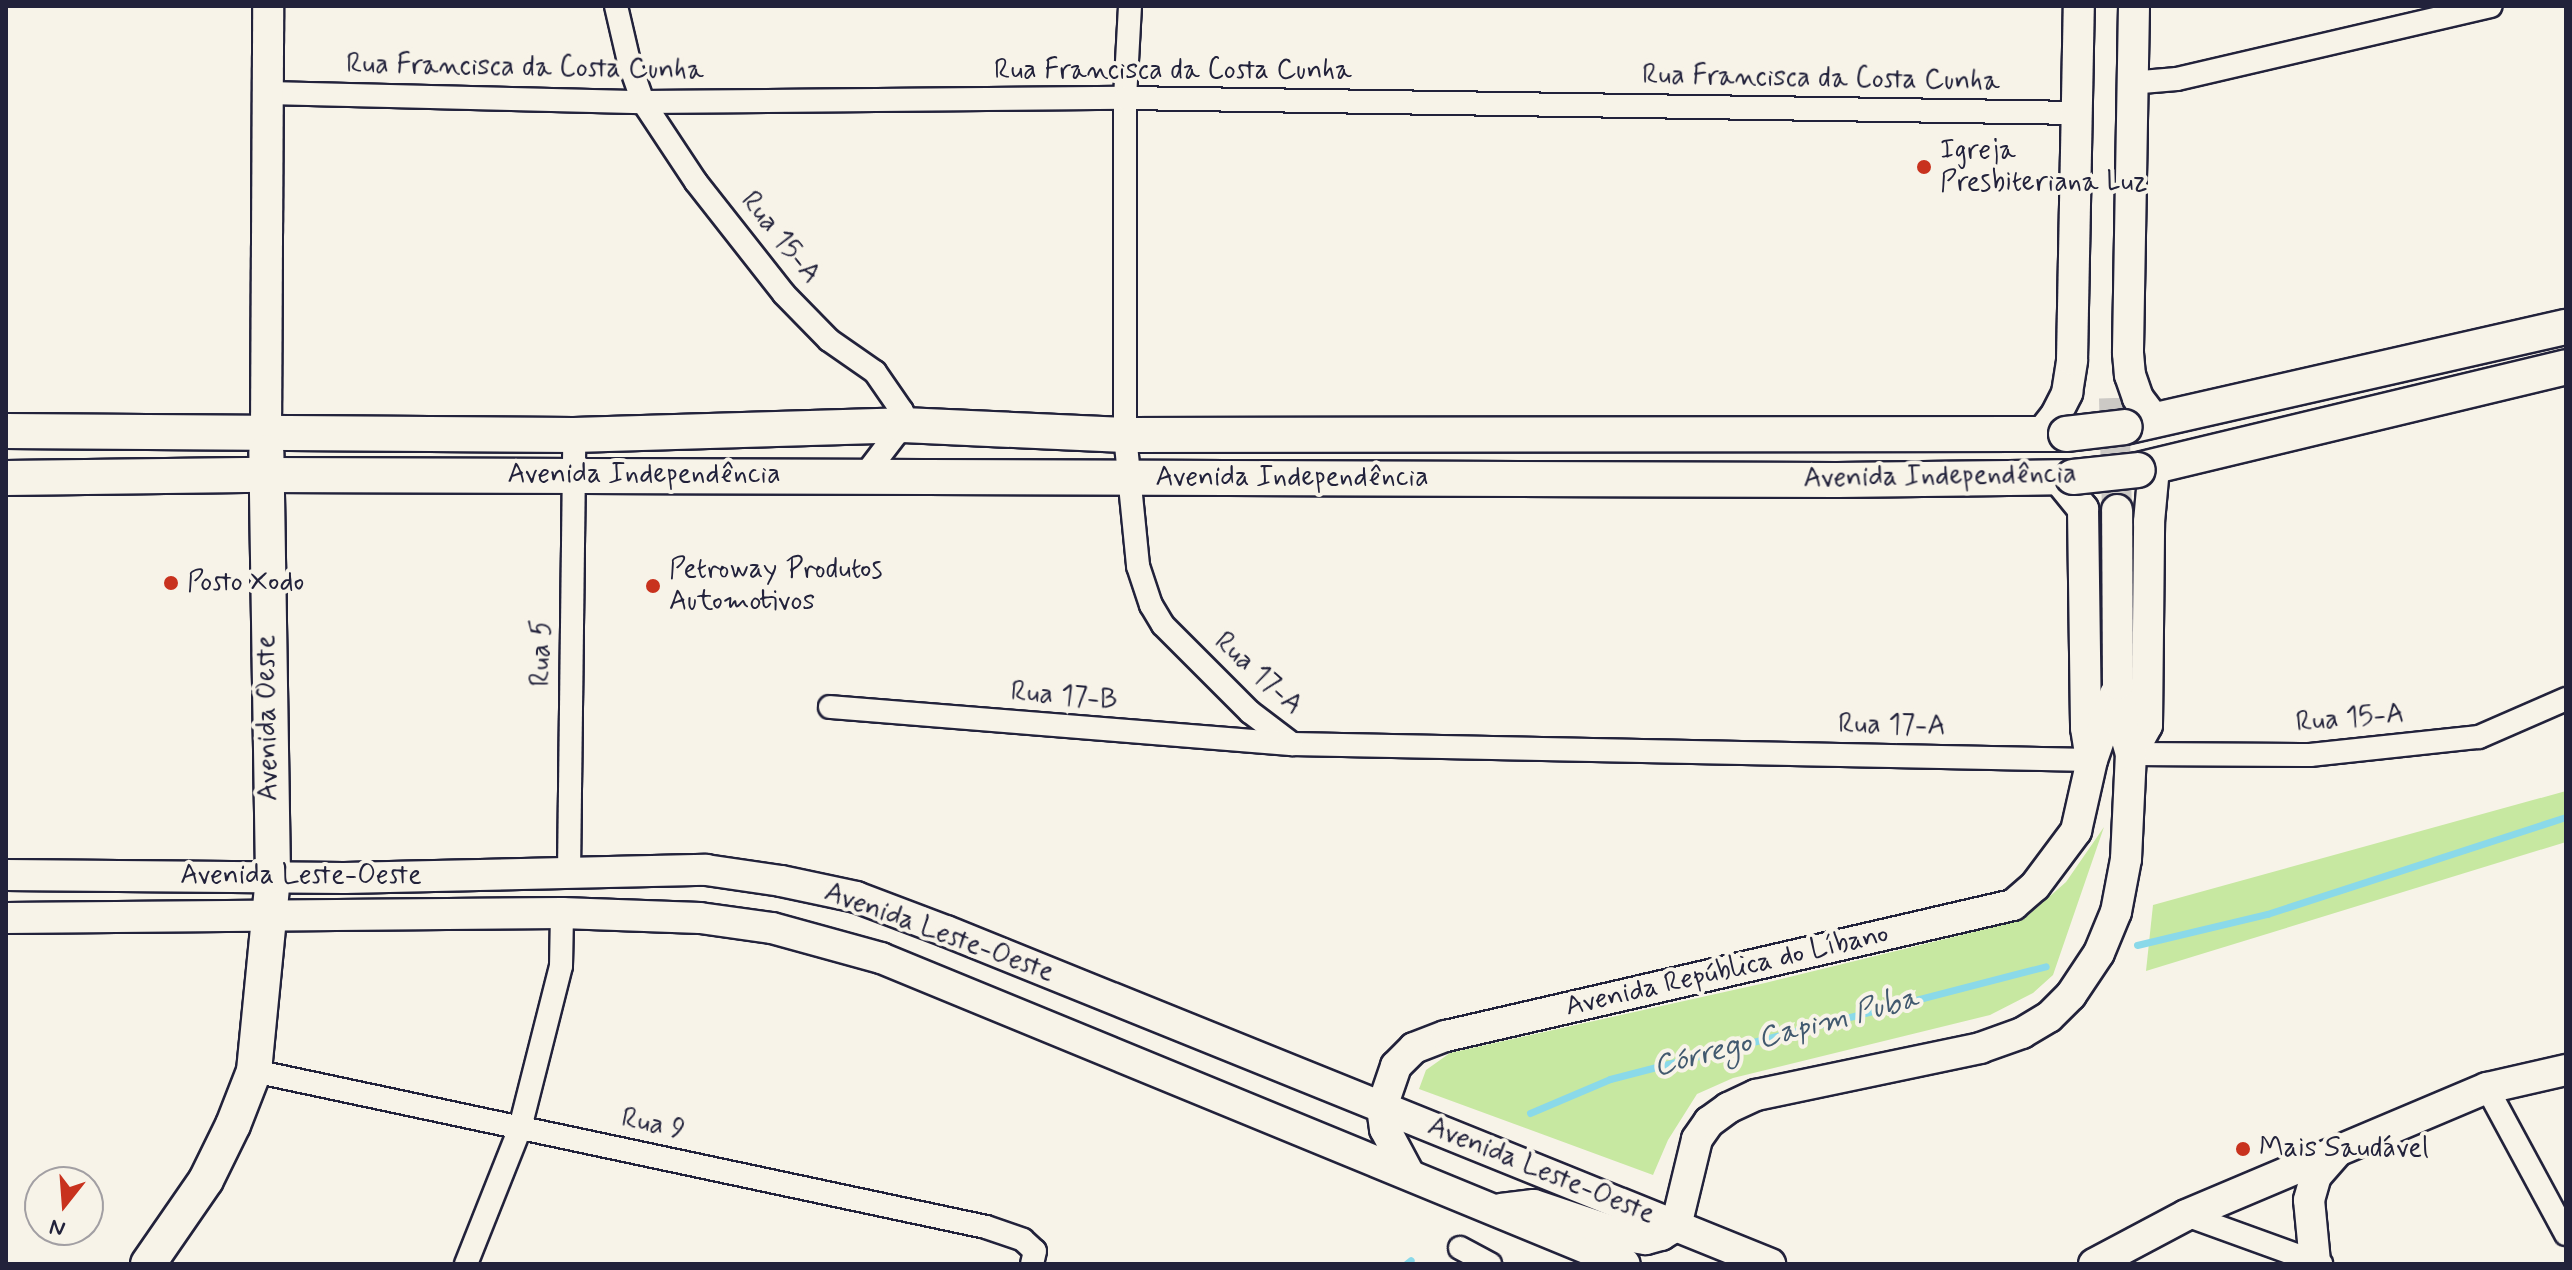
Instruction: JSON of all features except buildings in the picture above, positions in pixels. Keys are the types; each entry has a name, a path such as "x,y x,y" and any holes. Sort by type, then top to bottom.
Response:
{"main road":[{"name":"Avenida Oeste","path":"147,1262 206,1180 233,1125 254,1071 273,876 269,834 265,475 268,6"},
{"path":"2054,433 2067,393 2072,360 2079,6"},
{"path":"2114,6 2131,415"},
{"path":"2131,415 2138,398 2130,375 2128,353 2130,83 2134,6"},
{"name":"Avenida Independência","path":"6,431 574,435 903,425 1125,435 2054,433 2566,327"},
{"name":"Avenida Independência","path":"6,478 265,475 1128,479 2066,477 2146,469 2177,459 2566,367"},
{"path":"1571,432 1571,477"},
{"name":"Avenida República do Líbano","path":"2131,754 2147,725 2149,522 2146,469"},
{"name":"Avenida República do Líbano","path":"2066,477 2083,509 2086,728 2092,760"},
{"name":"Avenida República do Líbano","path":"1676,1226 1697,1139 1709,1122 1728,1108 1756,1095 1980,1048 2022,1033 2049,1017 2071,995 2099,953 2116,912 2126,859 2131,754 2123,726 2118,684 2117,510"},
{"name":"Avenida República do Líbano","path":"1382,1107 1396,1066 1414,1048 1446,1036 2013,905 2035,886 2076,831 2092,760 2118,684"},
{"name":"Avenida Leste-Oeste","path":"6,875 344,878 706,870 856,897 1770,1264"},
{"name":"Avenida Leste-Oeste","path":"6,918 562,913 700,918 772,928 866,953 1625,1264"},
{"path":"2094,1264 2186,1215 2341,1148 2487,1088 2566,1070"},
{"path":"1382,1107 1385,1129 1409,1174"},
{"path":"2318,1263 2309,1200 2316,1176 2341,1148"},
{"path":"1495,1210 1534,1205 1626,1236 1646,1239 1676,1226"}],"street":[{"name":"Rua 15-A","path":"616,6 629,62 643,102 696,182 784,294 829,340 875,372 902,411 903,425"},
{"name":"Rua 17-A","path":"1130,6 1125,98 1125,435 1138,566 1151,605 1177,641 1233,697 1292,744 2092,760"},
{"path":"2130,83 2177,79 2491,6"},
{"name":"Rua Francisca da Costa Cunha","path":"268,93 643,102 1125,98 2077,113"},
{"path":"864,476 903,425"},
{"name":"Rua 5","path":"569,872 574,435"},
{"name":"Rua 15-A","path":"2131,754 2310,755 2479,737 2566,699"},
{"name":"Rua 17-B","path":"830,707 1292,744"},
{"path":"466,1264 520,1128 561,966 562,913"},
{"name":"Rua 9","path":"254,1071 986,1227 1023,1240 1034,1258"},
{"path":"2487,1088 2566,1234"},
{"path":"2186,1215 2318,1263"},
{"path":"1460,1248 1490,1264"}],"green space":[{"path":"2566,791 2566,842 2146,971 2153,905"},
{"path":"2104,827 2053,975 2033,993 1990,1015 1733,1078 1697,1094 1668,1140 1653,1175 1419,1089 1426,1070 1450,1053 1765,983 2023,920 2066,882"}],"waterway":[{"name":"Córrego Capim Puba","path":"2137,945 2267,914 2566,817"},
{"name":"Córrego Capim Puba","path":"1530,1113 1610,1079 2046,966"},
{"name":"Córrego Capim Puba","path":"1406,1264 1411,1260"}],"tunnel":[{"path":"2114,398 2117,510"}],"place":[{"name":"Igreja Presbiteriana Luz","path":"1924,167"},
{"name":"Posto Xodo","path":"171,583"},
{"name":"Petroway Produtos Automotivos","path":"653,586"},
{"name":"Mais Saudável","path":"2243,1149"}]}
